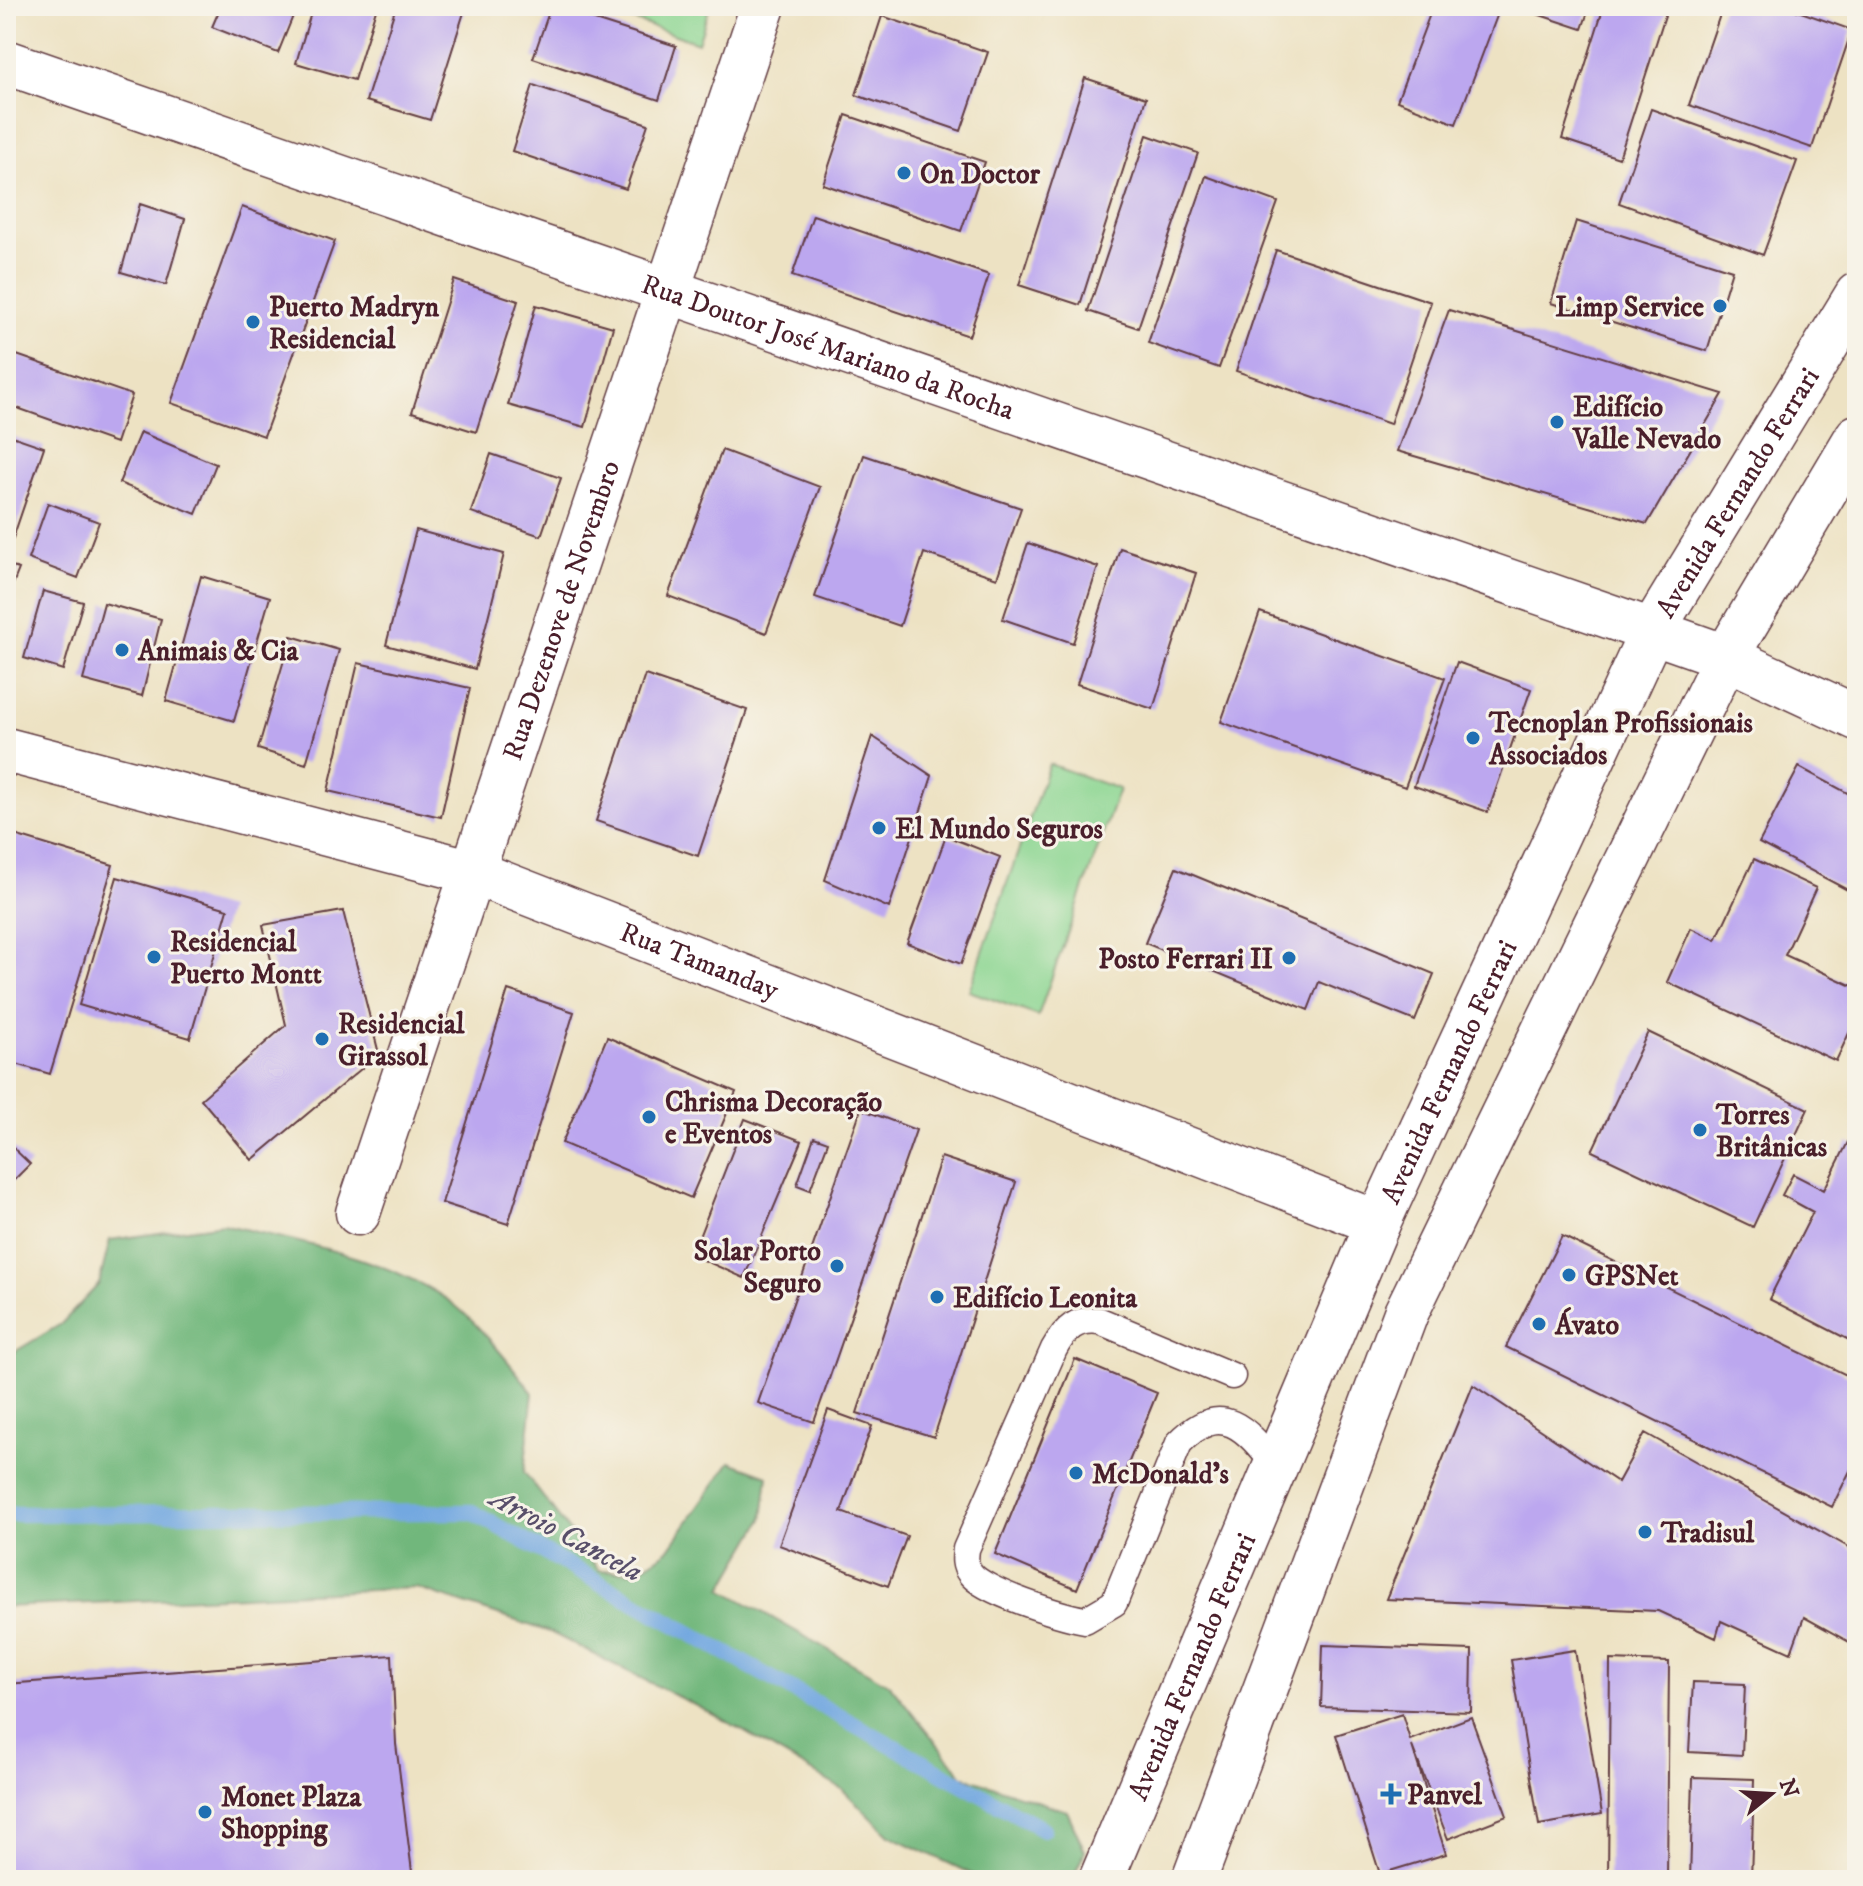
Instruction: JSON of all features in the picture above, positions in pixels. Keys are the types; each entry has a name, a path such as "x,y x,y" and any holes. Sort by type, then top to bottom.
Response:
{"street":[{"name":"Rua Dezenove de Novembro","path":"358,1213 763,6"},
{"name":"Rua Doutor José Mariano da Rocha","path":"6,62 1726,657 1857,718"},
{"name":"Avenida Fernando Ferrari","path":"1101,1880 1378,1223 1652,631 1857,295"},
{"path":"1194,1880 1406,1313 1726,657 1857,437"},
{"name":"Rua Tamanday","path":"6,750 473,872 1378,1223"}],"lane":[{"path":"1232,1376 1100,1321 1086,1319 1070,1326 1054,1349 966,1549 965,1564 971,1575 991,1588 1085,1620 1114,1603 1179,1443 1191,1431 1208,1423 1226,1422 1245,1428 1276,1466"}],"green space":[{"path":"593,6 710,6 698,43"},
{"path":"1049,764 1119,789 1038,1016 969,991"},
{"path":"223,1224 309,1244 393,1271 445,1298 468,1317 533,1393 524,1472 599,1570 637,1572 668,1550 730,1462 768,1476 763,1519 722,1589 890,1685 963,1776 1067,1811 1085,1851 1072,1880 984,1880 889,1835 843,1790 726,1721 550,1632 416,1588 6,1607 6,1357 61,1324 99,1284 110,1240"}],"building":[{"path":"221,6 297,6 278,53 212,27"},
{"path":"313,6 377,6 354,80 296,63"},
{"path":"396,6 466,6 430,120 366,101"},
{"path":"551,6 676,46 659,100 533,58"},
{"path":"1433,6 1500,8 1456,124 1397,101"},
{"path":"1533,6 1590,6 1582,29 1531,12"},
{"path":"1604,6 1668,6 1619,158 1562,139"},
{"path":"1723,6 1784,6 1852,30 1812,148 1689,105"},
{"path":"882,16 988,52 961,131 856,95"},
{"path":"1085,78 1146,98 1080,305 1019,285"},
{"path":"533,85 648,124 626,189 512,151"},
{"path":"1651,109 1797,161 1763,255 1619,203"},
{"name":"On Doctor","path":"846,115 985,162 961,231 823,184"},
{"path":"1147,135 1198,153 1138,328 1088,311"},
{"path":"1206,176 1278,202 1219,368 1148,343"},
{"path":"140,204 185,219 166,285 121,272"},
{"name":"Puerto Madryn Residencial","path":"242,207 335,241 264,436 171,403"},
{"path":"813,215 989,275 969,336 792,276"},
{"path":"1576,221 1732,270 1707,351 1551,303"},
{"path":"1276,250 1431,302 1390,424 1236,371"},
{"path":"454,280 518,301 476,432 412,412"},
{"path":"536,305 613,327 585,427 508,405"},
{"name":"Edifício Valle Nevado","path":"1449,310 1723,394 1647,524 1397,451"},
{"path":"11,353 132,395 116,443 6,404 6,367"},
{"path":"140,432 216,464 196,514 119,483"},
{"path":"6,434 44,447 11,544 6,542"},
{"path":"722,450 820,487 766,633 668,596"},
{"path":"491,454 561,478 541,536 471,512"},
{"path":"864,455 1021,508 997,578 924,553 900,626 815,597"},
{"path":"48,503 99,522 78,578 28,559"},
{"path":"416,530 504,554 475,669 386,645"},
{"path":"1028,543 1098,567 1073,643 1003,619"},
{"path":"1120,548 1196,573 1153,709 1077,684"},
{"path":"6,565 19,569 6,602"},
{"path":"201,576 270,597 234,721 166,701"},
{"path":"43,591 83,602 63,670 24,658"},
{"name":"Animais & Cia","path":"104,603 161,619 142,696 83,680"},
{"path":"1260,612 1445,678 1405,787 1221,722"},
{"path":"291,636 339,650 306,764 258,749"},
{"name":"Tecnoplan Profissionais Associados","path":"1457,662 1531,689 1488,812 1414,786"},
{"path":"358,663 470,688 441,817 328,791"},
{"path":"645,675 747,710 698,856 596,821"},
{"name":"El Mundo Seguros","path":"872,736 932,776 889,908 825,880"},
{"path":"1799,767 1857,798 1857,895 1759,843"},
{"path":"8,833 113,865 50,1074 6,1061"},
{"path":"946,836 1000,857 961,964 907,943"},
{"path":"1754,859 1816,888 1785,955 1857,988 1857,1016 1836,1061 1667,982 1691,928 1716,940"},
{"name":"Posto Ferrari II","path":"1176,868 1434,974 1415,1021 1319,982 1308,1010 1145,943"},
{"name":"Residencial Puerto Montt","path":"117,877 228,909 190,1038 79,1005"},
{"name":"Residencial Girassol","path":"343,911 379,1054 252,1160 201,1099 286,1025 263,925"},
{"path":"508,990 574,1012 508,1224 442,1203"},
{"name":"Torres Britânicas","path":"1648,1032 1808,1109 1753,1227 1592,1151"},
{"name":"Chrisma Decoração e Eventos","path":"607,1037 736,1092 691,1198 562,1143"},
{"name":"Solar Porto Seguro","path":"861,1109 916,1130 814,1422 758,1403"},
{"path":"745,1119 802,1141 744,1278 692,1255"},
{"path":"814,1137 828,1142 810,1190 797,1185"},
{"path":"6,1141 30,1164 6,1188"},
{"path":"1848,1142 1857,1146 1857,1344 1769,1299 1813,1212 1782,1195 1793,1174 1824,1190"},
{"name":"Edifício Leonita","path":"941,1157 1016,1182 934,1437 857,1413"},
{"path":"1562,1236 1857,1380 1857,1457 1832,1507 1506,1347"},
{"name":"McDonald's","path":"1075,1359 1157,1393 1077,1589 995,1554"},
{"path":"1473,1385 1618,1482 1645,1433 1857,1552 1857,1632 1851,1643 1804,1617 1791,1653 1721,1621 1716,1638 1658,1611 1386,1599"},
{"path":"828,1410 872,1426 841,1512 907,1536 888,1586 779,1545"},
{"path":"1323,1645 1472,1650 1471,1712 1321,1707"},
{"path":"1575,1650 1602,1814 1539,1825 1511,1660"},
{"name":"Monet Plaza Shopping","path":"392,1655 396,1744 413,1880 6,1880 6,1684"},
{"path":"1610,1660 1669,1662 1667,1880 1608,1880"},
{"path":"1693,1682 1745,1684 1742,1755 1689,1752"},
{"path":"1402,1714 1410,1740 1471,1717 1507,1816 1448,1839 1412,1746 1446,1854 1380,1874 1336,1735"},
{"path":"1693,1777 1754,1779 1751,1880 1690,1880"}],"waterway":[{"name":"Arroio Cancela","path":"6,1514 472,1512 1043,1829"}],"place":[{"name":"On Doctor","path":"904,173"},
{"name":"Limp Service","path":"1720,306"},
{"name":"Puerto Madryn Residencial","path":"253,322"},
{"name":"Edifício Valle Nevado","path":"1557,422"},
{"name":"Animais & Cia","path":"122,650"},
{"name":"Tecnoplan Profissionais Associados","path":"1473,738"},
{"name":"El Mundo Seguros","path":"879,828"},
{"name":"Residencial Puerto Montt","path":"154,957"},
{"name":"Posto Ferrari II","path":"1289,958"},
{"name":"Residencial Girassol","path":"322,1039"},
{"name":"Chrisma Decoração e Eventos","path":"649,1117"},
{"name":"Torres Britânicas","path":"1700,1130"},
{"name":"Solar Porto Seguro","path":"837,1266"},
{"name":"GPSNet","path":"1569,1275"},
{"name":"Edifício Leonita","path":"937,1297"},
{"name":"Ávato","path":"1539,1324"},
{"name":"McDonald's","path":"1076,1473"},
{"name":"Tradisul","path":"1645,1532"},
{"name":"Panvel","path":"1391,1794"},
{"name":"Monet Plaza Shopping","path":"205,1812"}]}
